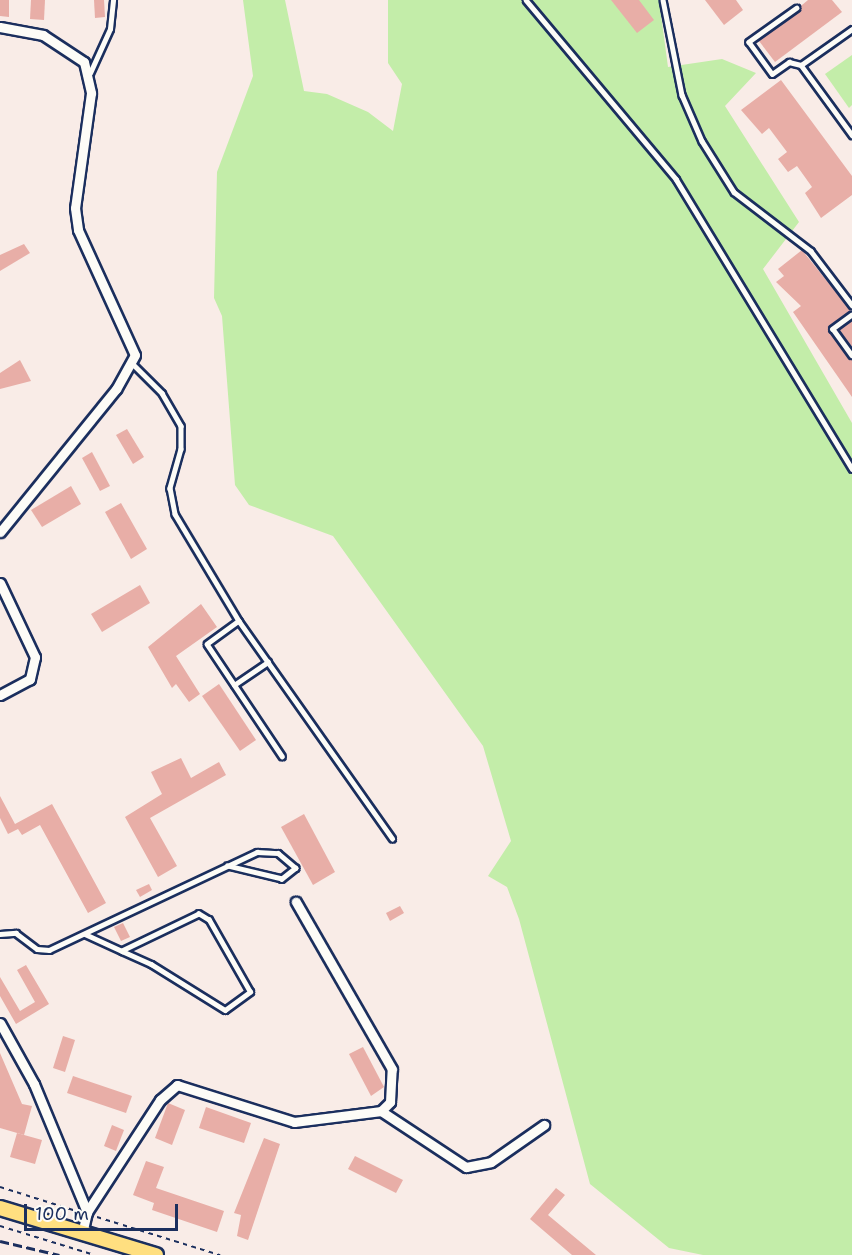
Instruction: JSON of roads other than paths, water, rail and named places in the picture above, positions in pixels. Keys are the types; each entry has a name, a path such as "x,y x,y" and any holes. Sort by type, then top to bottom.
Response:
{"main road":[{"path":"0,1208 156,1255"}],"street":[{"path":"0,27 43,34 84,62 91,93 75,208 78,230 135,355 134,365 0,532"},
{"path":"0,583 35,657 30,679 0,695"},
{"path":"296,902 392,1069 394,1093 381,1111"},
{"path":"0,1023 34,1084 87,1213"},
{"path":"82,1234 87,1213 160,1100 177,1085 294,1122 381,1111 466,1167 491,1162 544,1125"}],"lane":[{"path":"90,73 110,29 113,0"},
{"path":"526,0 676,179 852,469"},
{"path":"663,0 682,95 702,141 734,192 811,251 852,305"},
{"path":"797,8 749,42 772,74 789,62 801,65 852,135"},
{"path":"801,65 852,29"},
{"path":"852,315 833,329 852,356"},
{"path":"134,365 162,393 181,426 171,506 239,621 392,838"},
{"path":"239,621 207,644 282,756"},
{"path":"234,685 268,662"},
{"path":"0,934 16,933 37,949 49,950 228,866 267,851 290,859 296,868 282,879 228,866"},
{"path":"85,934 122,951 225,1010 250,992 209,920 199,914 122,951"}],"railway":[{"path":"0,1241 59,1255"}]}
